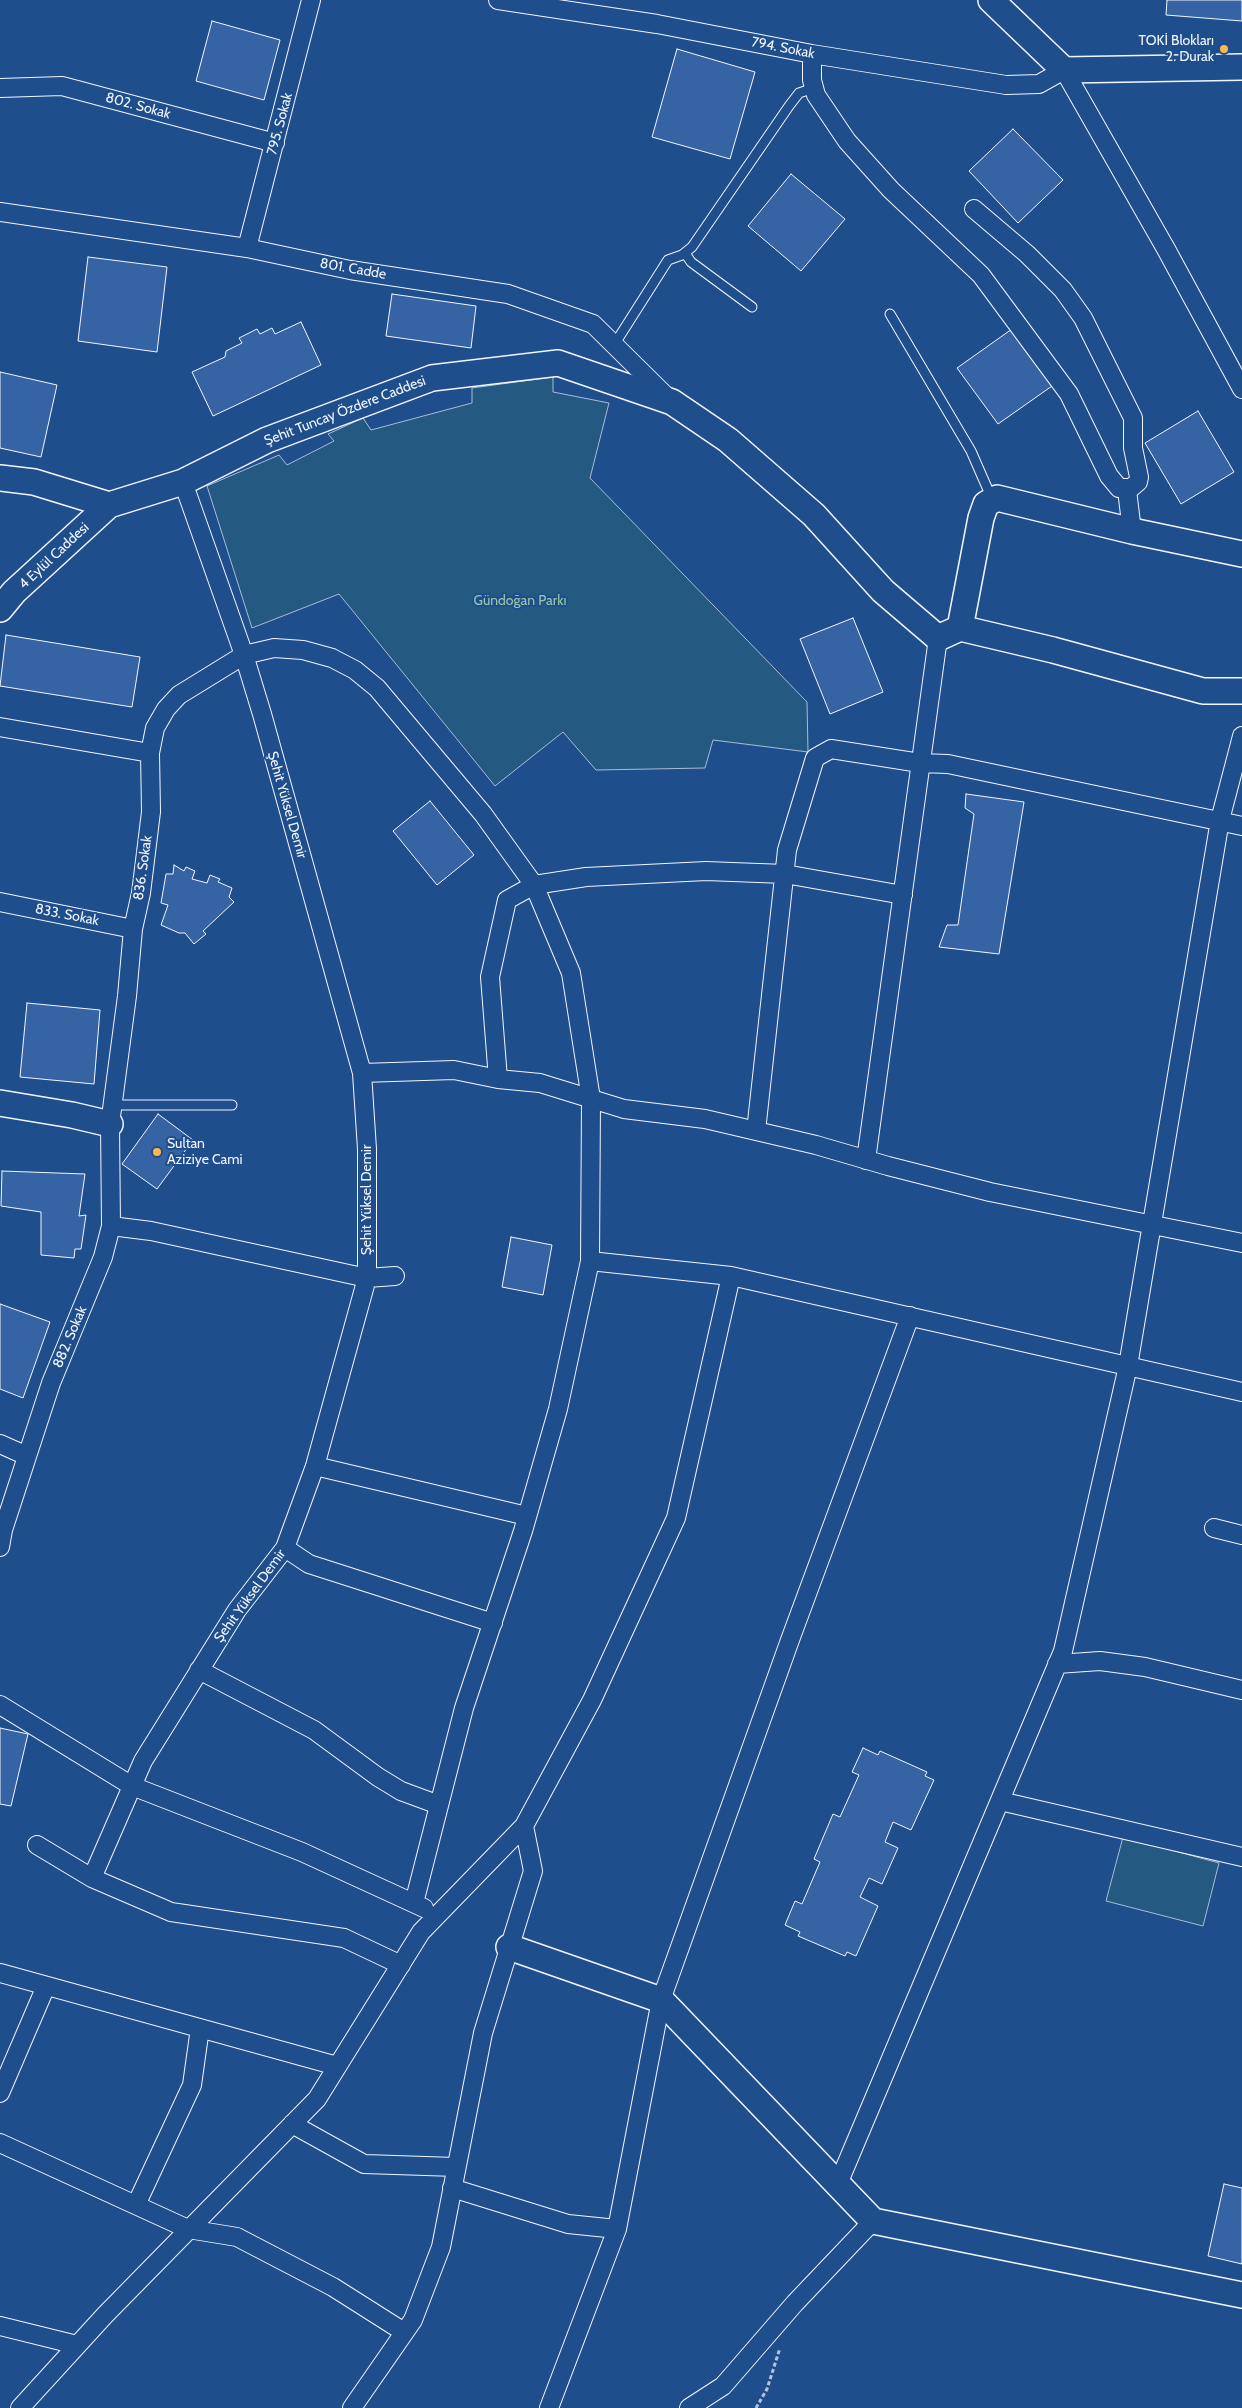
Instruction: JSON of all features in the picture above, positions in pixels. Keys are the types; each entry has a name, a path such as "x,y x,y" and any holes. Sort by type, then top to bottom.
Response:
{"street":[{"name":"795. Sokak","path":"247,248 311,0"},
{"name":"794. Sokak","path":"498,0 657,24 812,54 1006,85 1039,84 1064,70"},
{"path":"991,0 1064,70 1166,249 1242,389"},
{"path":"812,54 812,80 824,110 847,141 891,190 981,275 1069,394 1109,476 1118,488 1127,490 1134,486 1139,477 1133,448 1133,418 1082,318 1063,290 1027,254 974,209"},
{"path":"1064,70 1242,67"},
{"name":"802. Sokak","path":"0,88 62,86 275,143"},
{"name":"801. Cadde","path":"0,212 247,248 350,270 508,294 593,324 672,402"},
{"name":"Şehit Tuncay Özdere Caddesi","path":"109,505 183,482 266,440 432,378 558,363 672,402 728,440 814,515 883,591 949,633"},
{"path":"0,478 34,482 109,505"},
{"name":"Şehit Yüksel Demir","path":"92,1878 143,1761 237,1610 285,1548 315,1466 367,1278 367,1149 362,1073 244,655 183,482"},
{"path":"1127,490 1132,531"},
{"path":"866,1160 920,764 949,633 986,504 992,500 1004,500 1132,531 1242,554"},
{"name":"4 Eylül Caddesi","path":"0,609 14,592 109,505"},
{"path":"949,633 1053,650 1203,691 1242,691"},
{"name":"836. Sokak","path":"111,1114 127,996 133,929 141,893 151,812 150,754 155,728 166,709 179,695 244,655 274,648 303,650 332,658 355,670 377,688 483,814 534,885 571,973 591,1099 590,1262 558,1409 527,1516 464,1708 414,1903"},
{"path":"0,727 150,754"},
{"path":"838,2184 1063,1651 1128,1366 1150,1223 1220,820 1242,736"},
{"path":"756,1132 787,850 815,758 832,749 920,764 948,764 1242,826"},
{"path":"498,1079 490,977 507,900 534,885 586,877 706,871 785,874 902,894"},
{"name":"833. Sokak","path":"0,902 133,929"},
{"path":"362,1073 454,1070 498,1079 540,1083 624,1109 705,1119 990,1192 1242,1243"},
{"path":"0,1103 72,1115 111,1114"},
{"name":"882. Sokak","path":"0,1547 3,1530 51,1382 104,1257 111,1226 111,1114"},
{"path":"111,1226 151,1231 367,1278 395,1276"},
{"path":"590,1262 731,1276 1242,1392"},
{"path":"20,2408 77,2345 188,2229 317,2099 421,1932 524,1826 592,1700 676,1518 731,1276"},
{"path":"549,2408 617,2229 661,2000 787,1649 910,1316"},
{"path":"0,1444 27,1456"},
{"path":"315,1466 527,1516"},
{"path":"1214,1528 1242,1535"},
{"path":"285,1548 309,1564 493,1623"},
{"path":"1057,1664 1100,1662 1146,1667 1242,1690"},
{"path":"199,1670 314,1730 378,1777 401,1791 439,1805"},
{"path":"0,1705 132,1786 302,1852 438,1914"},
{"path":"1000,1801 1242,1857"},
{"path":"352,2408 412,2320 441,2247 483,2033 533,1871 524,1826"},
{"path":"37,1846 92,1878 171,1912 344,1938 401,1965"},
{"path":"510,1947 661,2000 873,2220 1242,2295"},
{"path":"0,1973 337,2066"},
{"path":"0,2093 46,1986"},
{"path":"136,2205 192,2084 200,2028"},
{"path":"292,2124 364,2164 456,2167"},
{"path":"0,2143 188,2229 237,2237 333,2287 404,2332"},
{"path":"452,2188 568,2224 617,2229"},
{"path":"689,2408 723,2386 795,2302 873,2220"},
{"path":"0,2326 77,2345"}],"lane":[{"path":"614,344 668,260 685,253 692,247 799,93 814,88"},
{"path":"685,253 691,262 752,308"},
{"path":"890,314 971,451 992,500"},
{"path":"111,1114 232,1105"}],"path":[{"path":"756,2408 767,2389 781,2346"}],"green space":[{"name":"Gündoğan Parkı","path":"553,377 553,392 609,403 590,478 807,702 808,752 713,740 705,768 596,770 563,732 495,786 339,594 252,628 207,486 279,455 287,465 334,441 328,434 363,418 371,430 472,403 472,388"},
{"path":"1123,1837 1219,1863 1203,1926 1106,1901"}],"building":[{"path":"1167,0 1242,0 1242,21 1166,15"},
{"path":"212,21 280,40 264,100 196,81"},
{"path":"677,49 755,72 730,159 652,137"},
{"path":"1013,129 1063,180 1018,223 969,171"},
{"path":"791,174 845,219 801,271 748,226"},
{"path":"88,257 167,267 157,352 78,341"},
{"path":"392,294 476,306 471,348 386,336"},
{"path":"301,322 321,365 213,416 192,372 225,357 226,351 242,343 239,338 257,329 260,334 272,328 275,334"},
{"path":"1012,329 1052,386 998,424 957,368"},
{"path":"0,372 57,385 41,457 0,448"},
{"path":"1198,411 1234,472 1181,504 1145,443"},
{"path":"853,618 883,692 830,714 800,639"},
{"path":"6,635 140,657 132,707 0,686"},
{"path":"966,794 1024,802 999,954 939,947 947,925 958,925 974,814 965,808"},
{"path":"430,801 474,855 437,885 393,831"},
{"path":"174,865 184,871 186,867 195,871 192,879 207,883 210,875 220,879 218,882 232,888 229,897 234,902 203,931 206,934 194,944 185,933 179,933 161,925 168,905 161,903 166,874 173,874"},
{"path":"27,1003 100,1010 94,1084 20,1077"},
{"name":"Sultan Aziziye Cami","path":"158,1114 193,1140 157,1189 122,1164"},
{"path":"2,1171 85,1174 79,1216 86,1215 81,1249 75,1249 74,1258 41,1255 41,1212 1,1206"},
{"path":"511,1237 552,1245 543,1295 502,1287"},
{"path":"0,1304 50,1322 23,1398 0,1389"},
{"path":"0,1728 28,1734 11,1806 0,1804"},
{"path":"863,1748 878,1755 880,1751 927,1772 925,1776 934,1780 911,1830 893,1822 885,1842 898,1848 882,1884 869,1878 860,1897 878,1906 856,1956 847,1952 845,1956 798,1936 800,1932 785,1925 795,1901 802,1904 820,1862 814,1859 833,1814 840,1817 859,1775 852,1772"},
{"path":"1224,2184 1242,2188 1242,2264 1208,2256"}],"place":[{"name":"TOKİ Blokları 2. Durak","path":"1224,49"},
{"name":"Sultan Aziziye Cami","path":"157,1152"}]}
